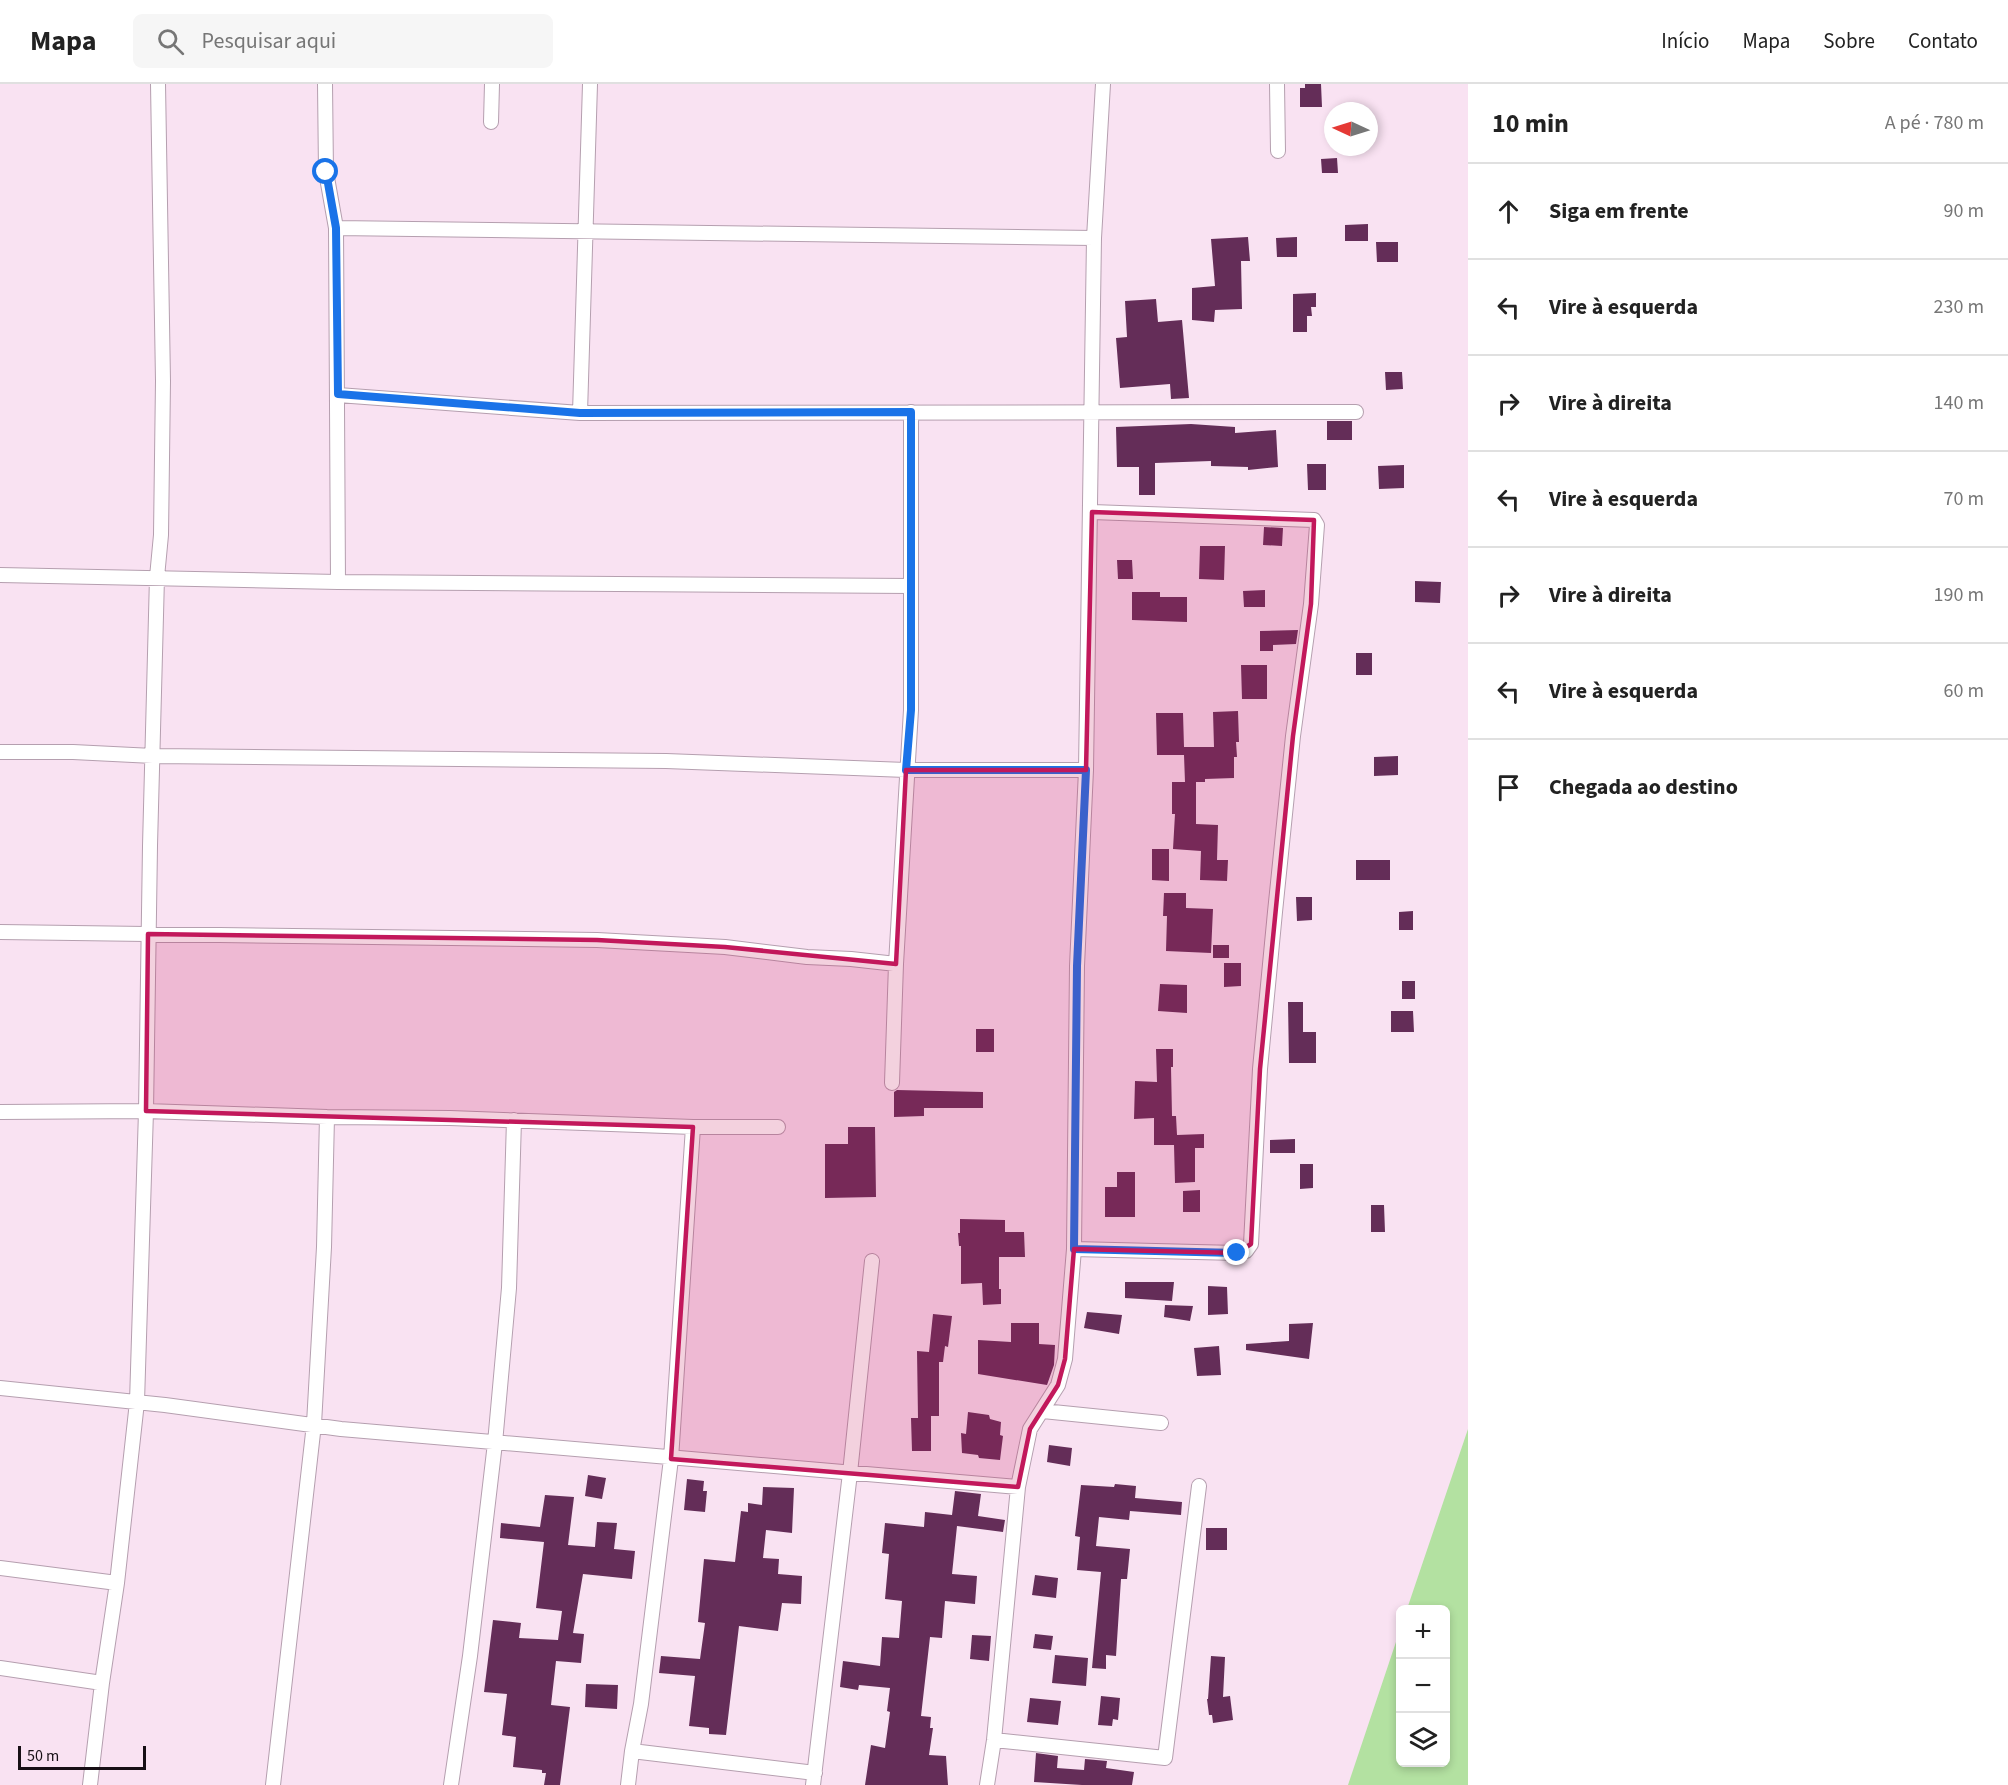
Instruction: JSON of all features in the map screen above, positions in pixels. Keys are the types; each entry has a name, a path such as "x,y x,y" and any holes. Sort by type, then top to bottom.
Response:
{"street":[{"path":"90,1785 117,1583 137,1402 146,1112 157,577 161,535 163,381 158,84"},
{"path":"325,84 326,172 336,228 338,582"},
{"path":"491,122 492,84"},
{"path":"580,413 590,84"},
{"path":"987,1785 994,1740 1018,1487 1030,1430 1058,1385 1065,1359 1074,1249 1077,966 1086,770 1092,512 1094,238 1103,84"},
{"path":"1277,84 1278,151"},
{"path":"336,228 1094,238"},
{"path":"338,394 580,413 1356,412"},
{"path":"892,1083 896,964 911,710 911,412"},
{"path":"1074,1249 1237,1253 1246,1251 1251,1244 1260,1069 1293,736 1311,604 1317,525 1314,520 1092,512"},
{"path":"0,575 338,582 911,586"},
{"path":"0,752 73,752 153,756 666,761 906,770 1086,770"},
{"path":"0,932 597,940 725,947 807,957 896,964"},
{"path":"0,1112 146,1112 513,1120 693,1127 778,1127"},
{"path":"273,1785 314,1424 324,1247 327,1117"},
{"path":"451,1785 470,1656 495,1443 509,1288 513,1120"},
{"path":"628,1785 641,1704 671,1459 693,1127"},
{"path":"632,1751 814,1779 872,1261"},
{"path":"0,1388 137,1402 341,1429 1018,1487"},
{"path":"1043,1411 1161,1423"},
{"path":"994,1740 1165,1758 1198,1486"},
{"path":"0,1568 117,1583"},
{"path":"0,1668 102,1683"}],"highlighted area":[{"path":"1092,512 1314,520 1311,604 1293,736 1260,1069 1251,1244 1237,1253 1074,1249 1065,1359 1058,1385 1030,1429 1018,1487 671,1459 693,1127 146,1111 148,934 597,940 725,947 896,964 906,770 1086,770"}],"shaded area":[{"path":"1468,1429 1468,1785 1348,1785 1396,1642 1396,1767 1450,1767 1450,1605 1408,1605"}],"building":[{"path":"1305,84 1321,84 1322,107 1300,107 1300,88 1305,88"},
{"path":"1337,158 1338,173 1322,173 1321,159"},
{"path":"1368,224 1368,241 1345,241 1345,225"},
{"path":"1248,237 1250,261 1241,261 1242,309 1215,310 1214,322 1192,320 1192,288 1215,286 1211,239"},
{"path":"1297,237 1297,257 1277,257 1276,238"},
{"path":"1376,242 1398,242 1398,262 1377,262"},
{"path":"1316,293 1316,307 1311,307 1312,316 1307,316 1307,332 1293,332 1293,294"},
{"path":"1156,299 1158,322 1182,320 1189,398 1171,399 1170,384 1120,388 1116,338 1127,337 1125,301"},
{"path":"1385,372 1402,372 1403,389 1386,390"},
{"path":"1327,421 1352,421 1352,440 1327,440"},
{"path":"1191,424 1235,427 1235,433 1276,430 1278,467 1248,470 1248,467 1211,466 1211,461 1155,463 1155,495 1139,495 1139,467 1117,467 1116,427"},
{"path":"1307,464 1326,464 1326,490 1308,490"},
{"path":"1404,465 1404,488 1379,489 1378,466"},
{"path":"1264,527 1283,528 1282,546 1263,545"},
{"path":"1200,546 1225,546 1224,580 1199,579"},
{"path":"1117,560 1132,560 1133,579 1118,579"},
{"path":"1415,581 1441,582 1440,603 1415,602"},
{"path":"1265,590 1265,607 1244,607 1243,591"},
{"path":"1132,592 1160,592 1160,597 1187,597 1187,622 1132,620"},
{"path":"1298,630 1296,644 1273,645 1273,651 1260,651 1260,631"},
{"path":"1356,653 1372,653 1372,675 1356,675"},
{"path":"1241,665 1267,665 1267,699 1242,699"},
{"path":"1238,711 1239,742 1236,742 1237,757 1234,757 1234,778 1185,782 1184,755 1157,755 1156,713 1183,713 1184,747 1214,747 1213,712"},
{"path":"1398,756 1398,775 1374,776 1374,757"},
{"path":"1172,782 1196,782 1196,824 1218,825 1217,860 1228,860 1227,881 1200,880 1201,851 1173,849 1175,814 1172,814"},
{"path":"1152,849 1169,849 1169,881 1152,880"},
{"path":"1356,860 1390,860 1390,880 1356,880"},
{"path":"1164,893 1186,893 1186,908 1213,909 1211,953 1166,951 1167,916 1163,916"},
{"path":"1296,897 1312,897 1312,920 1297,921"},
{"path":"1413,911 1413,930 1399,930 1399,912"},
{"path":"1213,945 1229,945 1229,958 1213,958"},
{"path":"1224,963 1241,963 1241,986 1224,987"},
{"path":"1402,981 1415,981 1415,999 1402,999"},
{"path":"1160,984 1187,985 1187,1013 1158,1011"},
{"path":"1288,1002 1303,1002 1303,1032 1316,1032 1316,1063 1289,1063"},
{"path":"1391,1011 1413,1011 1414,1032 1391,1032"},
{"path":"976,1029 994,1029 994,1052 976,1052"},
{"path":"1156,1049 1173,1049 1172,1116 1176,1116 1177,1135 1204,1134 1204,1148 1195,1148 1195,1182 1175,1183 1174,1145 1154,1145 1154,1118 1134,1119 1135,1081 1157,1082"},
{"path":"897,1090 983,1092 983,1108 924,1108 924,1116 894,1117 894,1092"},
{"path":"848,1127 875,1127 876,1197 825,1198 825,1144 848,1144"},
{"path":"1295,1139 1295,1153 1270,1153 1270,1140"},
{"path":"1300,1164 1313,1164 1313,1188 1300,1189"},
{"path":"1117,1172 1135,1172 1135,1217 1105,1217 1105,1187 1117,1187"},
{"path":"1200,1190 1200,1212 1183,1212 1183,1191"},
{"path":"1371,1205 1384,1205 1385,1232 1371,1232"},
{"path":"960,1219 1005,1220 1005,1232 1024,1232 1025,1257 999,1257 1001,1304 983,1305 982,1283 961,1284 961,1246 959,1246 958,1233 960,1233"},
{"path":"1125,1282 1174,1282 1172,1301 1125,1298"},
{"path":"1208,1286 1227,1287 1228,1314 1208,1315"},
{"path":"1165,1305 1193,1306 1190,1321 1164,1317"},
{"path":"1087,1312 1122,1315 1119,1334 1084,1328"},
{"path":"933,1314 952,1316 948,1347 945,1346 943,1362 939,1362 939,1416 931,1416 931,1451 912,1451 911,1418 918,1418 917,1351 929,1352"},
{"path":"1011,1323 1039,1323 1039,1344 1055,1345 1054,1365 1047,1385 978,1374 978,1340 1011,1342"},
{"path":"1313,1323 1309,1359 1246,1350 1246,1344 1289,1341 1289,1324"},
{"path":"1219,1346 1221,1375 1197,1376 1194,1348"},
{"path":"968,1412 989,1415 990,1419 1001,1422 1000,1435 1003,1436 1000,1460 979,1458 978,1455 962,1453 961,1433 966,1434"},
{"path":"1049,1445 1072,1448 1070,1466 1047,1462"},
{"path":"588,1475 606,1478 602,1499 585,1496"},
{"path":"687,1479 704,1481 703,1491 707,1491 705,1512 684,1510"},
{"path":"1115,1484 1136,1486 1135,1498 1182,1502 1181,1515 1130,1511 1129,1520 1099,1517 1096,1546 1130,1549 1127,1579 1121,1579 1116,1656 1106,1655 1106,1669 1092,1668 1101,1572 1077,1570 1080,1537 1075,1536 1081,1485 1114,1487"},
{"path":"763,1487 794,1488 792,1533 766,1530 763,1558 779,1559 778,1574 802,1576 801,1604 782,1603 778,1631 739,1626 726,1735 709,1734 709,1728 689,1726 695,1676 659,1673 661,1656 700,1659 705,1623 698,1622 704,1559 735,1562 741,1511 748,1512 748,1503 762,1505"},
{"path":"955,1491 981,1494 978,1516 1005,1520 1003,1532 957,1526 952,1574 977,1576 975,1604 945,1601 942,1638 930,1637 921,1716 931,1717 930,1728 933,1728 929,1755 946,1756 948,1785 865,1785 871,1745 885,1748 890,1712 887,1711 890,1688 859,1685 858,1690 840,1687 843,1661 880,1666 882,1637 899,1638 902,1601 885,1599 889,1554 882,1553 885,1523 924,1527 925,1512 952,1515"},
{"path":"545,1495 574,1497 568,1545 595,1547 597,1522 617,1523 614,1549 635,1551 632,1579 583,1574 573,1633 584,1634 581,1663 556,1661 551,1705 570,1707 560,1785 544,1785 546,1773 542,1773 542,1770 513,1767 516,1737 502,1735 507,1694 484,1692 493,1620 521,1623 519,1638 558,1640 562,1611 536,1608 544,1542 500,1538 501,1523 540,1527"},
{"path":"1206,1528 1227,1528 1227,1550 1206,1550"},
{"path":"1035,1575 1058,1578 1056,1598 1032,1595"},
{"path":"1035,1634 1053,1636 1051,1650 1033,1648"},
{"path":"972,1635 991,1636 989,1661 970,1659"},
{"path":"1055,1655 1088,1658 1086,1686 1052,1683"},
{"path":"1211,1656 1225,1657 1223,1697 1230,1696 1233,1720 1213,1723 1212,1715 1209,1715 1207,1699"},
{"path":"586,1684 618,1685 617,1709 585,1707"},
{"path":"1101,1696 1120,1698 1118,1720 1113,1719 1112,1726 1098,1725"},
{"path":"1030,1698 1061,1701 1058,1725 1027,1722"},
{"path":"1036,1753 1058,1756 1057,1768 1084,1770 1085,1759 1107,1761 1106,1768 1134,1772 1132,1785 1034,1782"}],"route":[{"path":"326,172 336,228 338,394 580,413 911,412 911,710 906,770 1086,770 1077,966 1074,1249 1237,1253"}]}
